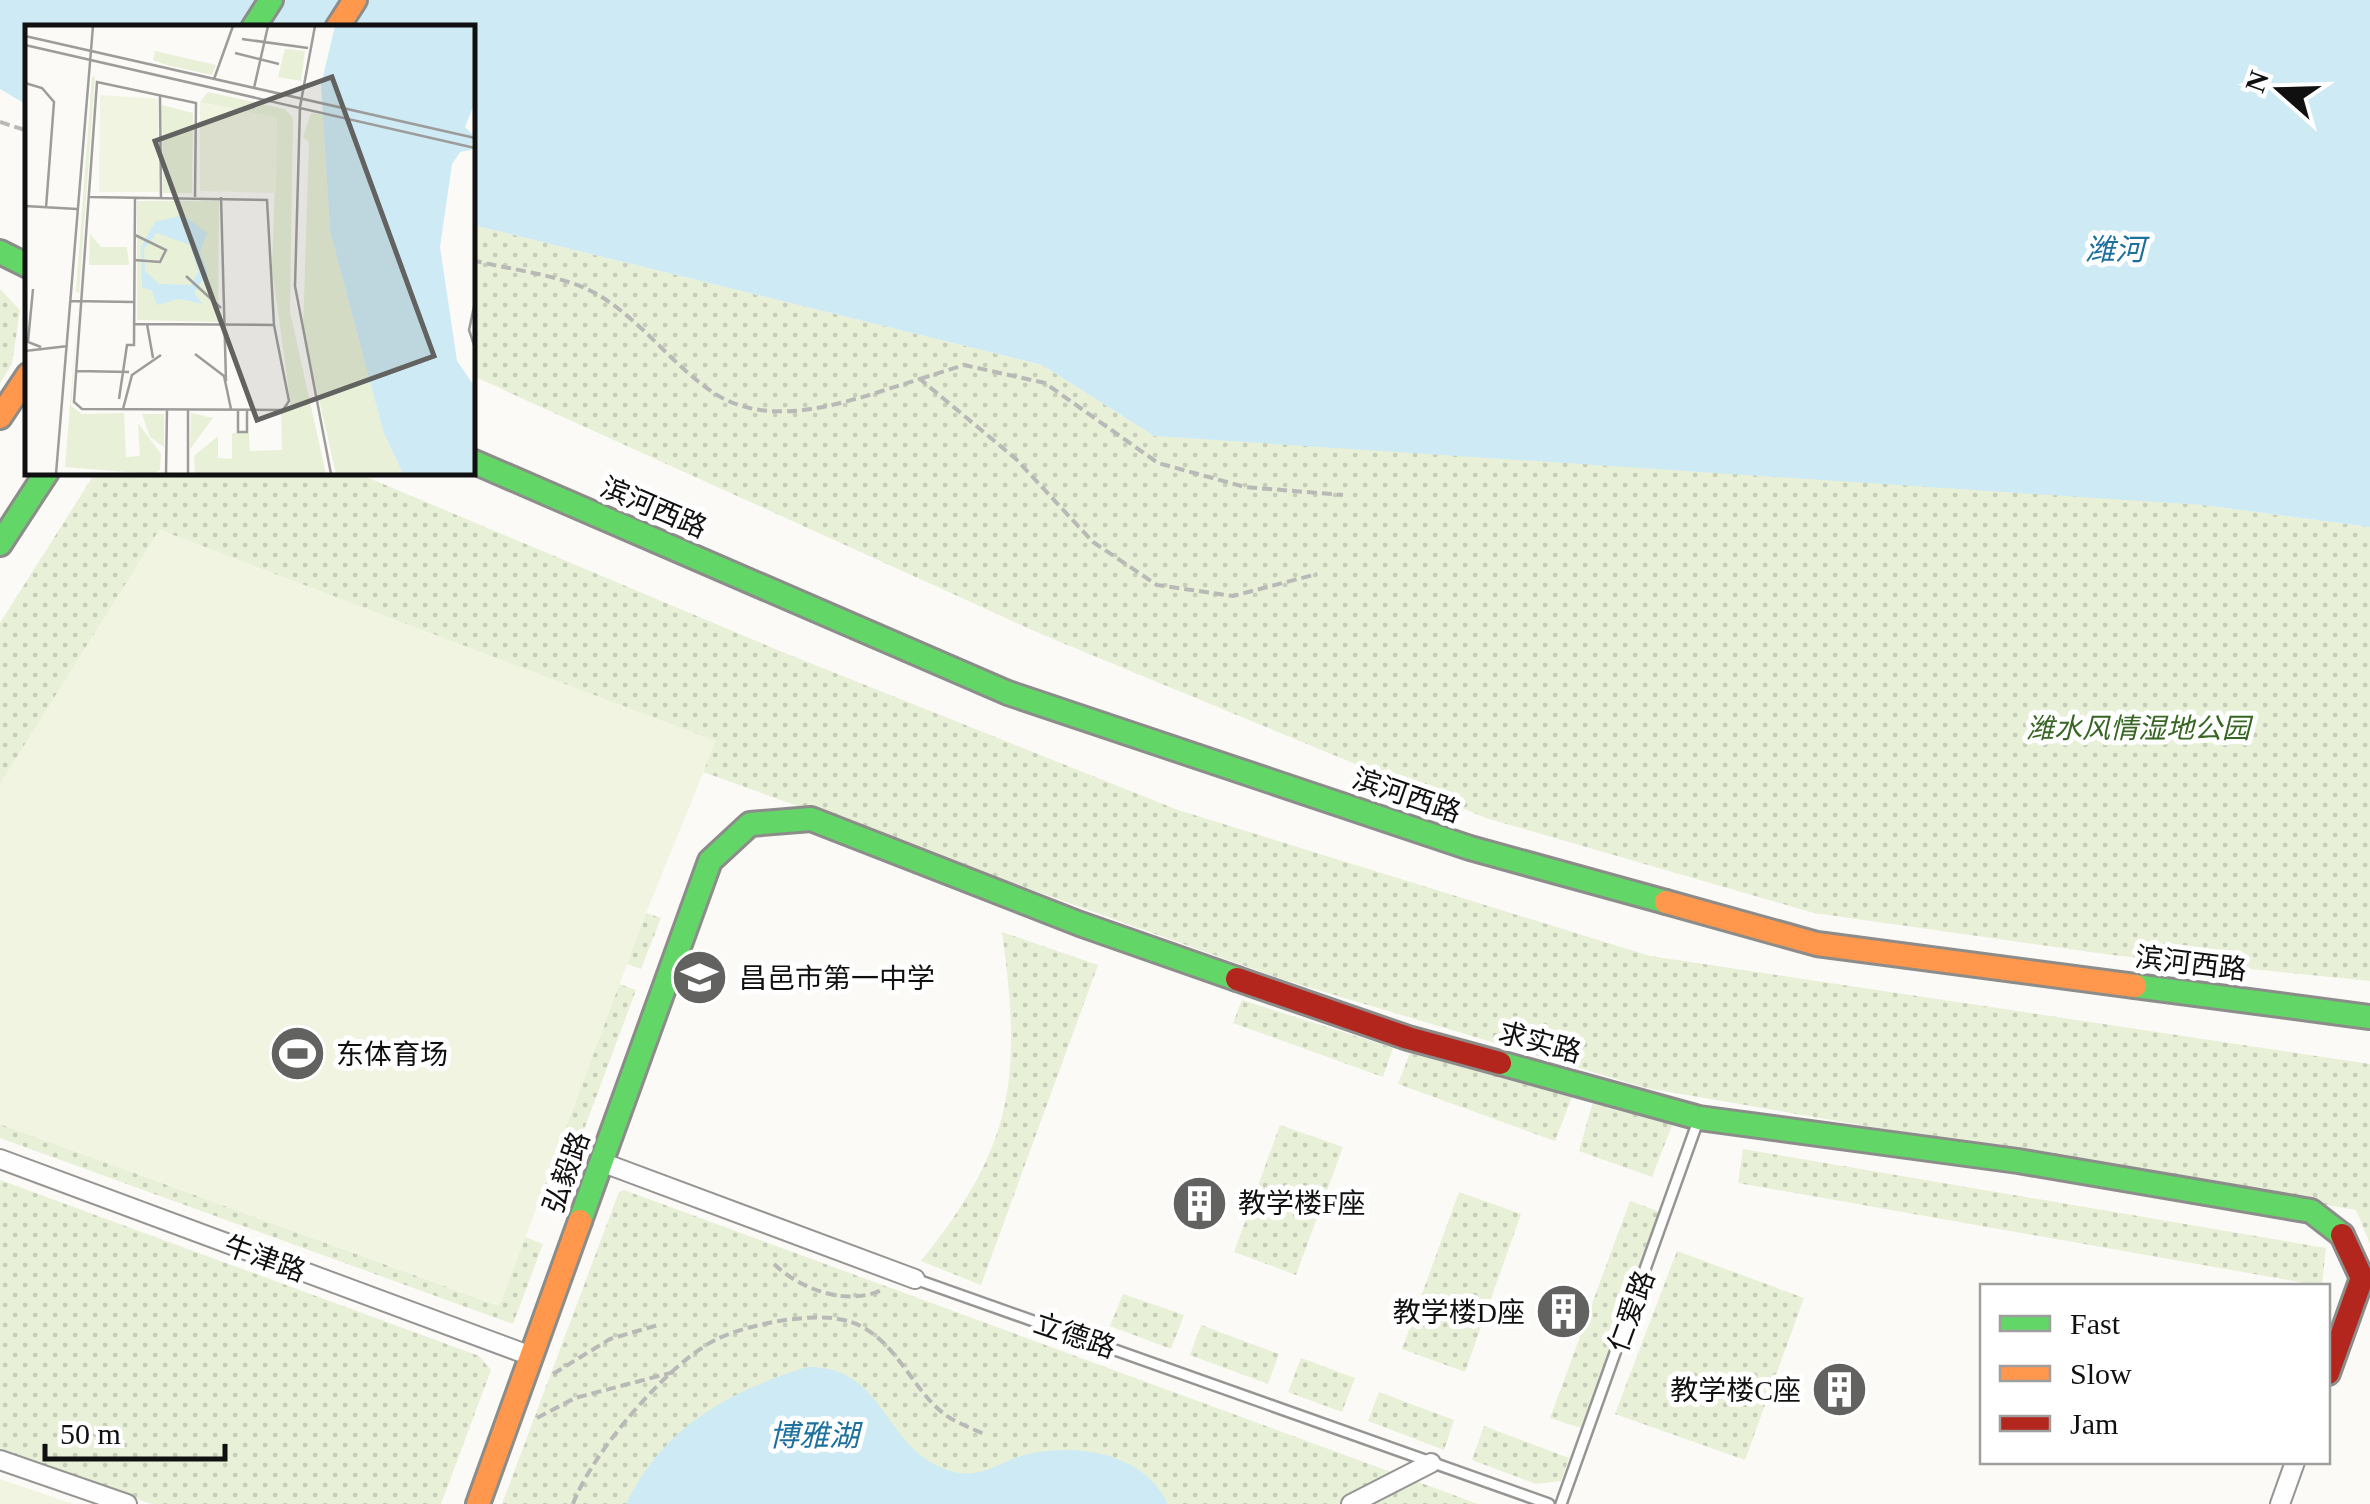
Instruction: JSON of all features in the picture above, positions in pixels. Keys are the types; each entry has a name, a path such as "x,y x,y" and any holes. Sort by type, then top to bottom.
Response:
{"street":[{"path":"255,25 271,0"},
{"path":"339,25 355,0"},
{"path":"0,252 25,264"},
{"path":"0,417 25,380"},
{"name":"滨河西路","path":"475,463 1008,693 1470,848 1817,944 2370,1016"},
{"path":"0,544 45,475"},
{"name":"求实路","path":"710,862 750,824 812,818 1080,924 1408,1038 1700,1118 2018,1162 2312,1211 2346,1238 2362,1278 2330,1368"},
{"name":"弘毅路","path":"478,1504 710,862"},
{"name":"牛津路","path":"0,1159 530,1356"},
{"name":"立德路","path":"601,1162 913,1278"},
{"path":"0,1460 127,1504"},
{"path":"1351,1504 1431,1463"},
{"path":"2280,1504 2294,1464"}],"lane":[{"name":"仁爱路","path":"1561,1504 1700,1118"},
{"name":"立德路","path":"913,1278 1549,1504"}],"path":[{"path":"0,122 25,129"},
{"path":"475,261 590,291 657,340 716,394 777,414 857,398 964,365 1044,383 1158,463 1246,488 1343,495"},
{"path":"920,379 1016,458 1093,542 1157,585 1232,596 1317,574"},
{"path":"774,1264 790,1279 828,1295 876,1293 913,1278"},
{"path":"573,1504 604,1444 676,1372 716,1340 788,1318 851,1322 886,1346 942,1413 984,1434"},
{"path":"554,1374 610,1340 658,1325"},
{"path":"538,1418 575,1398 676,1372"}],"green space":[{"name":"潍水风情湿地公园","path":"475,225 1042,365 1154,436 2127,495 2370,527 2370,981 2112,955 1814,913 1486,818 1041,634 475,377"},
{"path":"0,289 20,310 12,364 0,383"},
{"path":"94,475 362,475 775,649 1178,810 1650,956 2370,1064 2370,1244 2356,1210 1646,1088 1281,979 703,772 714,742 160,530 0,784 0,623"},
{"name":"东体育场","path":"159,530 716,741 646,913 500,1306 0,1124 0,784"},
{"path":"646,913 661,918 641,969 627,964"},
{"path":"1002,932 1098,965 981,1285 921,1261 976,1181 1004,1107 1011,1028"},
{"path":"619,984 636,990 557,1202 536,1208"},
{"path":"1242,1000 1393,1048 1383,1077 1233,1023"},
{"path":"1410,1053 1572,1097 1555,1141 1398,1084"},
{"path":"1593,1102 1673,1123 1652,1177 1579,1151"},
{"path":"0,1124 499,1306 525,1237 543,1244 513,1324 0,1138"},
{"path":"1280,1125 1343,1147 1296,1275 1234,1252"},
{"path":"1743,1149 2326,1248 2322,1284 2311,1284 1738,1183"},
{"path":"0,1180 479,1356 491,1370 441,1504 151,1504 0,1450"},
{"path":"624,1190 1478,1504 502,1504 619,1192"},
{"path":"1459,1192 1521,1214 1465,1372 1402,1349"},
{"path":"1630,1201 1660,1212 1581,1428 1550,1418"},
{"path":"1677,1251 1804,1298 1745,1460 1615,1414"},
{"path":"1123,1294 1184,1315 1171,1349 1110,1326"},
{"path":"1201,1325 1279,1354 1268,1384 1190,1355"},
{"path":"1301,1358 1355,1378 1342,1412 1288,1392"},
{"path":"1379,1392 1454,1420 1444,1450 1368,1421"},
{"path":"1484,1426 1569,1458 1561,1481 1536,1484 1472,1460"},
{"path":"0,1479 73,1504 0,1504"}],"water":[{"name":"潍河","path":"0,0 2370,0 2370,527 2203,505 1154,436 1042,365 475,225 475,25 25,25 25,104 0,89"},
{"name":"博雅湖","path":"807,1367 834,1370 854,1380 912,1448 955,1472 984,1471 1028,1454 1088,1452 1127,1463 1143,1473 1168,1504 626,1504 659,1453 701,1416 751,1388"}],"traffic: fast":[{"path":"255,25 271,0"},
{"path":"0,252 25,264"},
{"path":"475,462 1008,693 1470,848 1666,902"},
{"path":"0,544 45,475"},
{"path":"580,1221 710,861 750,824 811,819 1080,924 1237,979"},
{"path":"2135,986 2370,1017"},
{"path":"1500,1063 1699,1118 2018,1161 2311,1211 2342,1235"}],"traffic: slow":[{"path":"339,25 355,0"},
{"path":"0,417 25,380"},
{"path":"1666,902 1817,944 2135,986"},
{"path":"478,1504 580,1221"}],"traffic: jam":[{"path":"1237,979 1408,1038 1500,1063"},
{"path":"2330,1367 2362,1278 2342,1235"}],"place":[{"name":"昌邑市第一中学","path":"700,978"},
{"name":"东体育场","path":"297,1054"},
{"name":"教学楼F座","path":"1199,1203"},
{"name":"教学楼D座","path":"1564,1312"},
{"name":"教学楼C座","path":"1840,1390"}]}
